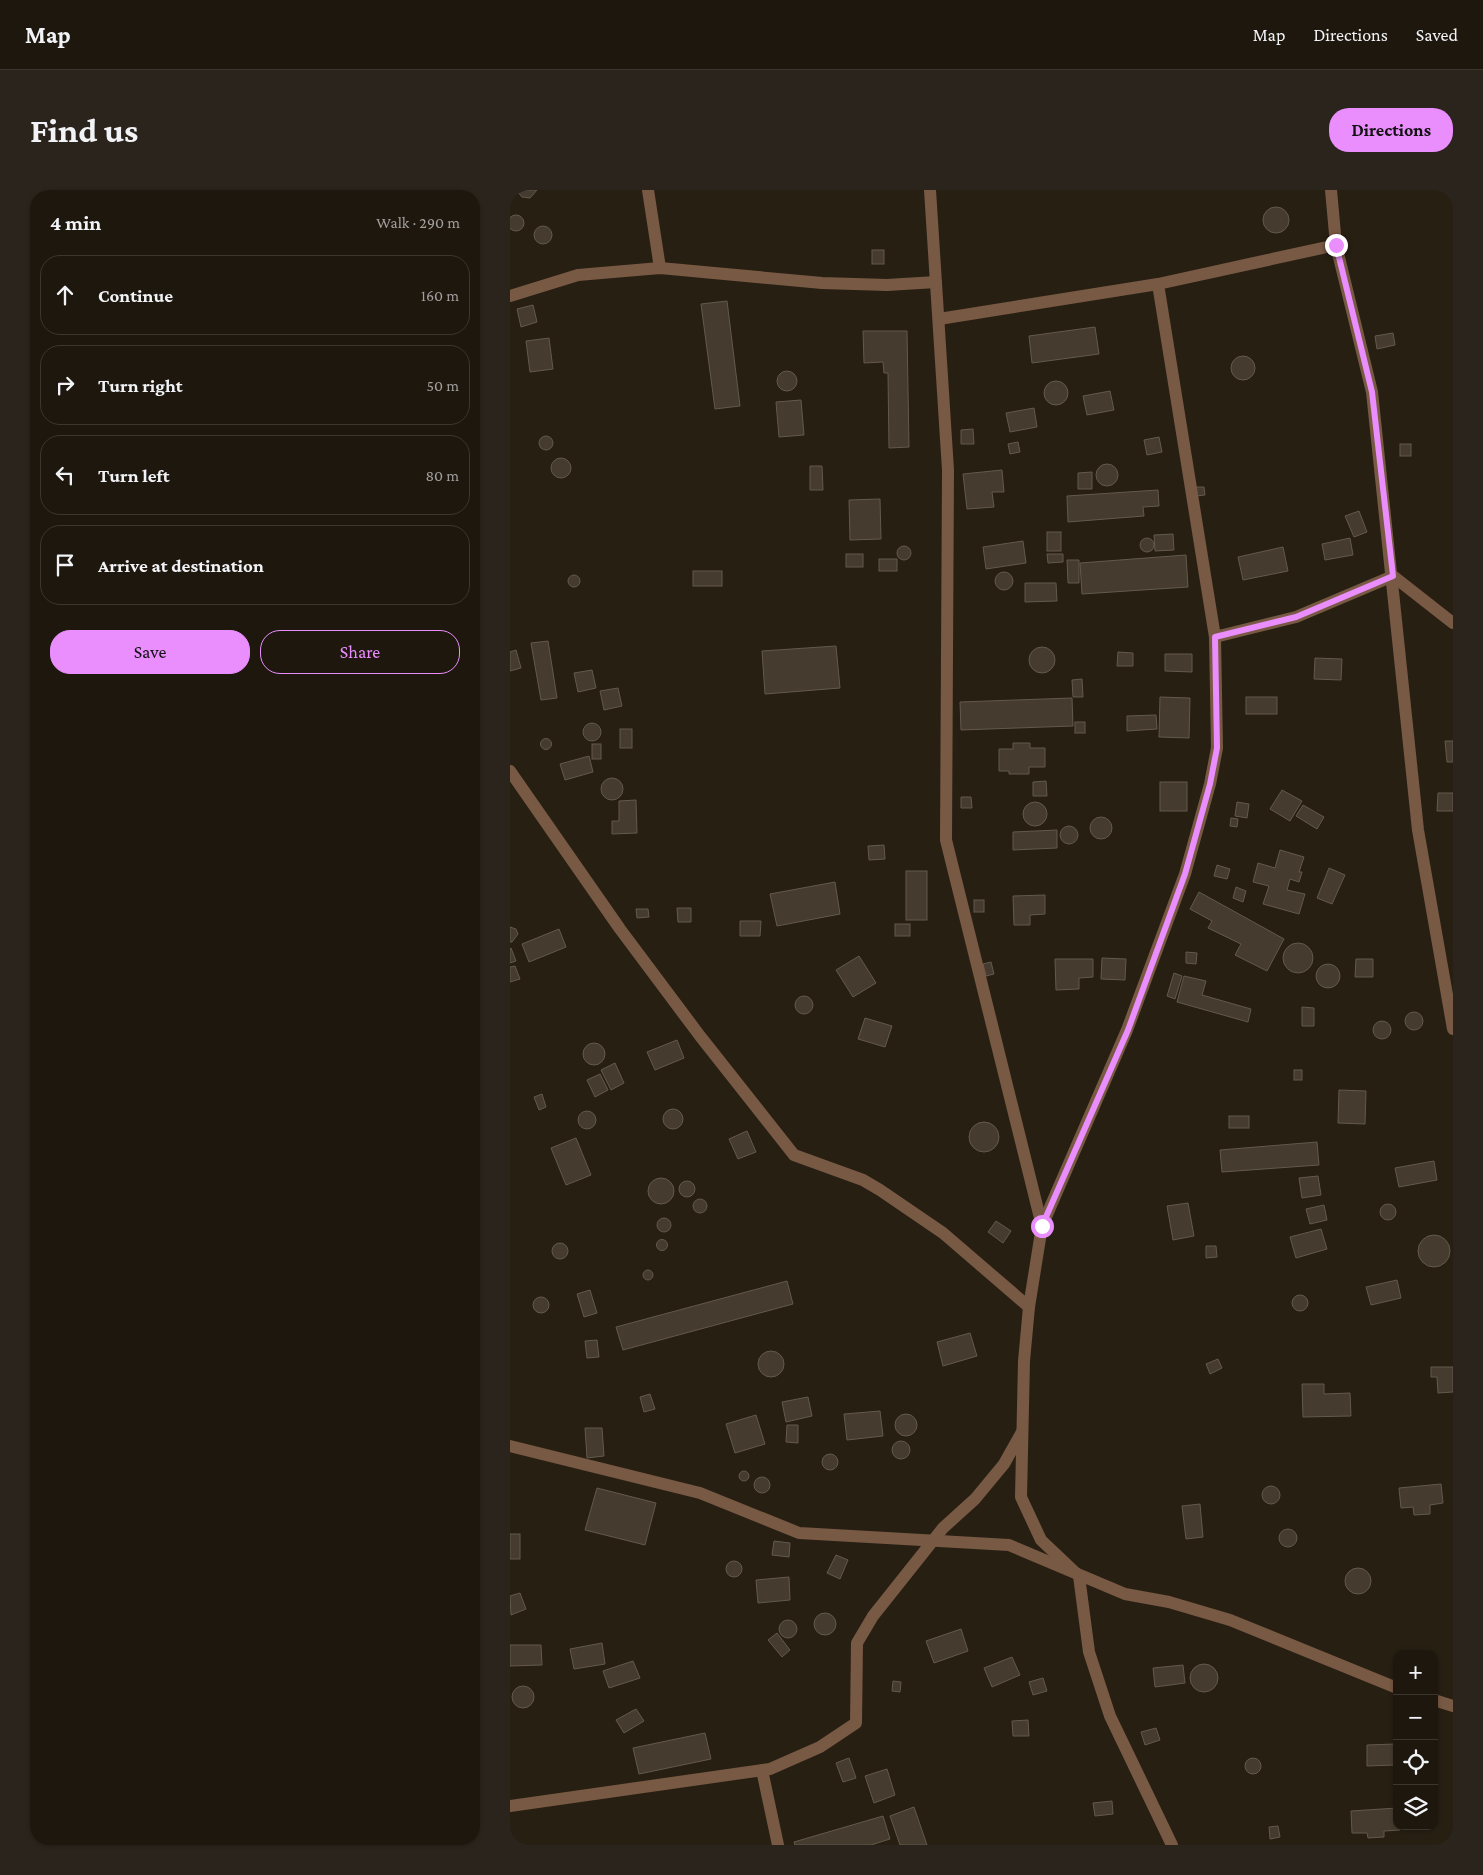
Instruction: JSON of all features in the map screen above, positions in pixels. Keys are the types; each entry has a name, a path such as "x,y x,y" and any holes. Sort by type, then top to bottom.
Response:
{"street":[{"path":"648,190 660,268"},
{"path":"930,190 948,470 946,840 1042,1226"},
{"path":"1331,190 1336,245 1372,392 1393,576 1418,830 1453,1029"},
{"path":"938,319 1158,284 1336,245"},
{"path":"510,296 578,275 660,268 822,283 887,285 936,282"},
{"path":"1158,284 1215,637 1217,748 1210,784 1185,874 1128,1030 1042,1226 1029,1308 1024,1361 1021,1497 1041,1540 1079,1576 1089,1652 1110,1716 1172,1845"},
{"path":"1393,576 1453,623"},
{"path":"1215,637 1296,617 1393,576"},
{"path":"510,771 626,936 700,1036 794,1155 863,1180 880,1190 943,1233 1029,1308"},
{"path":"510,1806 762,1770 820,1747 856,1723 857,1643 873,1616 932,1542 975,1499 1004,1464 1023,1430"},
{"path":"510,1446 700,1493 799,1533 1009,1545 1125,1594 1169,1602 1230,1620 1393,1686"},
{"path":"1438,1701 1453,1706"},
{"path":"762,1770 778,1845"}],"building":[{"path":"516,190 537,190 530,198 522,197"},
{"path":"1276,207 1285,211 1289,220 1285,229 1276,233 1267,229 1263,220 1267,211"},
{"path":"516,215 522,217 524,223 522,229 516,231 510,229 508,223 510,217"},
{"path":"543,226 549,229 552,235 549,241 543,244 537,241 534,235 537,229"},
{"path":"872,250 884,250 884,264 872,264"},
{"path":"727,301 740,406 715,409 701,304"},
{"path":"533,305 537,322 521,327 517,309"},
{"path":"1095,327 1099,354 1032,363 1029,336"},
{"path":"863,331 907,331 909,447 889,448 888,373 884,373 883,362 864,363"},
{"path":"1393,333 1395,345 1377,349 1375,336"},
{"path":"549,338 553,369 530,372 526,341"},
{"path":"1243,356 1248,357 1254,363 1254,373 1248,379 1243,380 1238,379 1232,373 1231,368 1232,363 1238,357"},
{"path":"783,371 791,371 797,377 797,385 791,391 783,391 777,385 777,377"},
{"path":"1056,381 1064,385 1068,393 1064,401 1056,405 1048,401 1044,393 1048,385"},
{"path":"1110,391 1114,410 1087,415 1083,396"},
{"path":"801,400 804,435 779,437 776,402"},
{"path":"1034,408 1037,427 1010,432 1006,413"},
{"path":"973,429 974,444 961,444 961,430"},
{"path":"546,436 551,438 553,443 551,448 546,450 541,448 539,443 541,438"},
{"path":"1159,437 1162,452 1147,455 1144,440"},
{"path":"1018,442 1020,452 1010,454 1008,444"},
{"path":"1400,444 1411,444 1411,456 1400,456"},
{"path":"561,458 568,461 571,468 568,475 561,478 554,475 551,468 554,461"},
{"path":"1107,464 1115,467 1118,475 1115,483 1107,486 1099,483 1096,475 1099,467"},
{"path":"810,466 822,466 823,490 810,490"},
{"path":"1002,470 1004,492 992,492 994,507 967,509 963,474"},
{"path":"1092,472 1092,489 1078,489 1078,473"},
{"path":"1196,487 1204,487 1205,495 1196,496"},
{"path":"1158,490 1159,506 1143,507 1144,516 1068,522 1067,496"},
{"path":"880,499 881,539 850,540 849,500"},
{"path":"1359,511 1367,532 1354,537 1345,516"},
{"path":"1047,532 1061,532 1061,551 1047,551"},
{"path":"1173,534 1174,550 1155,551 1154,535"},
{"path":"1147,538 1152,540 1154,545 1152,550 1147,552 1142,550 1140,545 1142,540"},
{"path":"1350,538 1353,555 1325,560 1322,544"},
{"path":"1023,541 1026,563 986,569 983,547"},
{"path":"904,546 909,548 911,553 909,558 904,560 899,558 897,553 899,548"},
{"path":"1283,547 1288,571 1243,580 1238,557"},
{"path":"846,554 863,554 863,567 846,567"},
{"path":"1047,554 1063,554 1063,562 1048,563"},
{"path":"1186,555 1188,587 1082,594 1080,563"},
{"path":"879,559 897,559 897,571 879,571"},
{"path":"1067,560 1079,560 1079,583 1068,583"},
{"path":"693,571 722,571 722,586 693,586"},
{"path":"1004,572 1010,575 1013,581 1010,587 1004,590 998,587 995,581 998,575"},
{"path":"572,575 576,575 580,581 576,587 572,587 568,583 568,579"},
{"path":"1025,583 1056,583 1057,601 1025,602"},
{"path":"548,641 557,698 541,700 531,643"},
{"path":"836,646 840,688 765,694 762,651"},
{"path":"1042,647 1051,651 1055,660 1051,669 1042,673 1033,669 1029,660 1033,651"},
{"path":"516,650 521,668 510,671 510,652"},
{"path":"1118,652 1133,653 1133,666 1117,666"},
{"path":"1165,654 1192,654 1192,672 1165,671"},
{"path":"1315,658 1342,659 1341,680 1314,679"},
{"path":"592,670 596,688 578,692 574,673"},
{"path":"1082,679 1083,697 1073,697 1072,680"},
{"path":"618,688 622,706 604,710 600,691"},
{"path":"1160,697 1190,698 1189,738 1159,737"},
{"path":"1246,697 1277,697 1277,714 1246,714"},
{"path":"1072,698 1073,726 961,730 960,702"},
{"path":"1156,715 1157,729 1127,731 1127,716"},
{"path":"1075,722 1085,722 1085,733 1075,733"},
{"path":"592,723 598,726 601,732 598,738 592,741 586,738 583,732 586,726"},
{"path":"620,729 632,729 632,748 620,748"},
{"path":"544,739 548,739 551,744 550,748 544,749 541,746 541,742"},
{"path":"1445,741 1453,741 1453,762 1447,762"},
{"path":"1013,743 1030,743 1030,748 1045,748 1045,767 1029,767 1029,774 1009,774 1009,771 999,771 999,749 1013,749"},
{"path":"592,744 601,744 601,759 592,759"},
{"path":"589,756 593,772 565,780 560,764"},
{"path":"608,778 616,778 623,785 623,793 616,800 608,800 601,793 601,785"},
{"path":"1046,781 1047,796 1033,796 1033,782"},
{"path":"1160,782 1187,782 1187,811 1160,811"},
{"path":"1282,790 1302,801 1290,821 1270,809"},
{"path":"1438,793 1453,793 1453,811 1437,811"},
{"path":"961,797 971,797 972,808 961,808"},
{"path":"636,800 637,833 612,834 612,821 619,821 619,801"},
{"path":"1035,802 1043,806 1047,814 1043,822 1035,826 1027,822 1023,814 1027,806"},
{"path":"1237,802 1249,804 1247,818 1235,816"},
{"path":"1303,805 1324,817 1317,829 1296,816"},
{"path":"1101,817 1109,820 1112,828 1109,836 1101,839 1093,836 1090,828 1093,820"},
{"path":"1231,818 1238,819 1237,827 1230,826"},
{"path":"1069,826 1075,829 1078,835 1075,841 1069,844 1063,841 1060,835 1063,829"},
{"path":"1057,830 1057,848 1013,850 1013,832"},
{"path":"884,845 885,859 869,860 868,846"},
{"path":"1280,850 1304,857 1299,872 1302,872 1299,882 1290,879 1287,890 1305,894 1299,914 1263,904 1269,886 1253,882 1258,863 1275,868"},
{"path":"1217,865 1230,869 1227,879 1214,876"},
{"path":"1329,868 1345,875 1332,904 1317,898"},
{"path":"906,871 927,871 927,920 906,920"},
{"path":"835,882 840,914 777,926 770,894"},
{"path":"1236,887 1246,891 1243,902 1233,898"},
{"path":"1199,892 1284,939 1267,971 1235,955 1241,944 1208,928 1212,921 1190,909"},
{"path":"1045,895 1045,914 1030,915 1030,925 1014,925 1013,896"},
{"path":"974,900 984,900 984,912 974,912"},
{"path":"677,908 691,908 691,922 678,922"},
{"path":"636,909 648,909 649,917 637,918"},
{"path":"740,921 761,921 760,936 740,936"},
{"path":"895,924 910,924 910,936 895,936"},
{"path":"510,927 516,929 518,934 512,942 510,942"},
{"path":"559,929 566,947 529,962 522,944"},
{"path":"1298,943 1309,947 1313,958 1309,969 1298,973 1287,969 1283,958 1287,947"},
{"path":"510,949 516,961 510,963"},
{"path":"1186,952 1197,953 1196,964 1186,963"},
{"path":"859,956 876,983 853,997 836,970"},
{"path":"1102,958 1126,959 1125,980 1101,979"},
{"path":"1055,959 1093,959 1093,977 1079,978 1079,989 1056,990"},
{"path":"1356,959 1373,959 1373,977 1355,977"},
{"path":"991,962 994,974 986,976 983,964"},
{"path":"1328,964 1336,968 1340,976 1336,984 1328,988 1320,984 1316,976 1320,968"},
{"path":"515,966 520,979 510,982 510,967"},
{"path":"1174,973 1182,976 1175,999 1167,996"},
{"path":"1184,976 1206,981 1202,995 1251,1009 1248,1022 1177,1002"},
{"path":"804,996 810,999 813,1005 810,1011 804,1014 798,1011 795,1005 798,999"},
{"path":"1302,1007 1314,1008 1314,1026 1302,1026"},
{"path":"1414,1012 1422,1017 1423,1021 1418,1029 1414,1030 1406,1025 1405,1021 1410,1013"},
{"path":"865,1018 892,1026 885,1047 858,1039"},
{"path":"1378,1021 1386,1021 1391,1026 1389,1037 1378,1039 1373,1034 1373,1026"},
{"path":"677,1040 684,1058 655,1070 647,1052"},
{"path":"594,1043 602,1046 605,1054 602,1062 594,1065 586,1062 583,1054 586,1046"},
{"path":"615,1063 624,1083 611,1090 601,1070"},
{"path":"1294,1070 1302,1070 1302,1080 1294,1080"},
{"path":"600,1074 608,1090 595,1097 587,1080"},
{"path":"1339,1090 1366,1091 1365,1124 1338,1123"},
{"path":"542,1094 546,1107 539,1110 534,1097"},
{"path":"673,1109 680,1112 683,1119 680,1126 673,1129 666,1126 663,1119 666,1112"},
{"path":"587,1111 593,1114 596,1120 593,1126 587,1129 581,1126 578,1120 581,1114"},
{"path":"1229,1116 1249,1116 1249,1128 1229,1128"},
{"path":"984,1122 990,1123 998,1131 998,1143 990,1151 984,1152 978,1151 970,1143 969,1137 970,1131 978,1123"},
{"path":"747,1131 756,1152 738,1159 729,1139"},
{"path":"576,1138 591,1175 566,1185 551,1148"},
{"path":"1317,1142 1319,1165 1222,1172 1220,1150"},
{"path":"1434,1161 1437,1180 1399,1187 1395,1168"},
{"path":"1318,1176 1321,1195 1302,1198 1299,1178"},
{"path":"661,1178 670,1182 674,1191 670,1200 661,1204 652,1200 648,1191 652,1182"},
{"path":"684,1181 690,1181 695,1186 693,1195 684,1197 679,1192 679,1186"},
{"path":"700,1199 705,1201 707,1206 705,1211 700,1213 695,1211 693,1206 695,1201"},
{"path":"1188,1203 1194,1236 1173,1240 1167,1206"},
{"path":"1385,1204 1391,1204 1396,1209 1394,1218 1385,1220 1380,1215 1380,1209"},
{"path":"1324,1205 1327,1220 1310,1224 1306,1209"},
{"path":"664,1218 669,1220 671,1225 669,1230 664,1232 659,1230 657,1225 659,1220"},
{"path":"996,1221 1011,1231 1003,1243 988,1232"},
{"path":"1321,1229 1327,1249 1296,1258 1290,1237"},
{"path":"1434,1235 1446,1239 1450,1251 1446,1263 1434,1267 1422,1263 1418,1251 1422,1239"},
{"path":"660,1240 664,1240 667,1245 666,1249 660,1250 657,1247 657,1243"},
{"path":"557,1243 563,1243 568,1248 566,1257 557,1259 552,1254 552,1248"},
{"path":"1206,1246 1216,1246 1217,1257 1206,1258"},
{"path":"646,1270 650,1270 653,1275 652,1279 646,1280 643,1277 643,1273"},
{"path":"1397,1280 1401,1298 1371,1305 1366,1287"},
{"path":"787,1281 793,1304 623,1350 616,1327"},
{"path":"590,1290 597,1313 584,1317 577,1294"},
{"path":"1297,1295 1303,1295 1308,1300 1306,1309 1297,1311 1292,1306 1292,1300"},
{"path":"541,1297 549,1305 541,1313 533,1305"},
{"path":"970,1333 977,1356 943,1366 937,1342"},
{"path":"597,1340 599,1357 587,1358 585,1341"},
{"path":"771,1351 780,1355 784,1364 780,1373 771,1377 762,1373 758,1364 762,1355"},
{"path":"1218,1359 1222,1368 1210,1374 1206,1364"},
{"path":"1431,1367 1453,1367 1453,1392 1438,1393 1437,1377 1431,1377"},
{"path":"1302,1384 1324,1384 1324,1394 1350,1393 1351,1416 1303,1417"},
{"path":"650,1394 655,1409 644,1412 640,1397"},
{"path":"808,1397 812,1416 786,1422 782,1402"},
{"path":"880,1411 883,1436 847,1440 844,1414"},
{"path":"906,1414 916,1421 917,1425 910,1435 906,1436 896,1429 895,1425 902,1415"},
{"path":"756,1415 765,1444 735,1453 726,1424"},
{"path":"787,1425 798,1425 798,1443 786,1442"},
{"path":"585,1428 602,1428 604,1456 587,1458"},
{"path":"901,1441 907,1444 910,1450 907,1456 901,1459 895,1456 892,1450 895,1444"},
{"path":"830,1454 838,1462 830,1470 822,1462"},
{"path":"742,1471 746,1471 749,1476 748,1480 742,1481 739,1478 739,1474"},
{"path":"762,1477 768,1479 770,1485 768,1491 762,1493 756,1491 754,1485 756,1479"},
{"path":"1441,1484 1443,1503 1430,1505 1430,1514 1414,1515 1413,1507 1401,1508 1399,1488"},
{"path":"1271,1486 1277,1489 1280,1495 1277,1501 1271,1504 1265,1501 1262,1495 1265,1489"},
{"path":"597,1488 656,1503 645,1545 585,1530"},
{"path":"1200,1504 1203,1537 1186,1539 1182,1506"},
{"path":"1288,1529 1294,1532 1297,1538 1294,1544 1288,1547 1282,1544 1279,1538 1282,1532"},
{"path":"510,1534 520,1534 520,1559 510,1559"},
{"path":"774,1541 790,1543 789,1557 772,1555"},
{"path":"836,1555 848,1560 840,1579 827,1573"},
{"path":"731,1561 737,1561 742,1566 740,1575 731,1577 726,1572 726,1566"},
{"path":"1358,1568 1367,1572 1371,1581 1367,1590 1358,1594 1349,1590 1345,1581 1349,1572"},
{"path":"789,1577 790,1600 758,1603 756,1580"},
{"path":"520,1593 526,1609 511,1615 510,1596"},
{"path":"821,1613 829,1613 836,1620 836,1628 829,1635 821,1635 814,1628 814,1620"},
{"path":"784,1620 792,1620 797,1625 795,1636 784,1638 779,1633 779,1625"},
{"path":"961,1629 968,1651 934,1663 926,1641"},
{"path":"777,1633 790,1650 782,1657 768,1640"},
{"path":"602,1643 605,1664 574,1669 570,1649"},
{"path":"510,1645 541,1645 542,1665 510,1666"},
{"path":"1012,1657 1020,1675 992,1687 984,1668"},
{"path":"633,1661 640,1678 609,1688 603,1671"},
{"path":"1204,1664 1214,1668 1218,1678 1214,1688 1204,1692 1194,1688 1190,1678 1194,1668"},
{"path":"1183,1665 1185,1683 1155,1687 1153,1668"},
{"path":"1043,1678 1047,1691 1033,1695 1029,1682"},
{"path":"893,1681 901,1682 900,1692 892,1691"},
{"path":"523,1686 531,1689 534,1697 531,1705 523,1708 515,1705 512,1697 515,1689"},
{"path":"636,1709 644,1721 624,1733 616,1720"},
{"path":"1028,1720 1029,1736 1013,1736 1012,1721"},
{"path":"1156,1728 1160,1740 1145,1745 1141,1732"},
{"path":"705,1733 711,1759 639,1774 633,1748"},
{"path":"1393,1744 1393,1765 1367,1766 1367,1745"},
{"path":"849,1758 856,1778 843,1782 836,1763"},
{"path":"1253,1758 1261,1766 1253,1774 1245,1766"},
{"path":"887,1769 895,1795 874,1803 865,1776"},
{"path":"1112,1801 1113,1814 1095,1816 1093,1803"},
{"path":"914,1807 927,1845 900,1845 890,1816"},
{"path":"1393,1808 1393,1830 1400,1830 1384,1831 1384,1837 1368,1838 1367,1833 1352,1833 1351,1811"},
{"path":"883,1816 890,1839 871,1845 795,1845 794,1842"},
{"path":"1278,1826 1280,1837 1270,1839 1269,1827"}],"route":[{"path":"1042,1226 1128,1030 1185,874 1210,784 1217,748 1215,637 1296,617 1393,576 1372,392 1336,245"}]}
